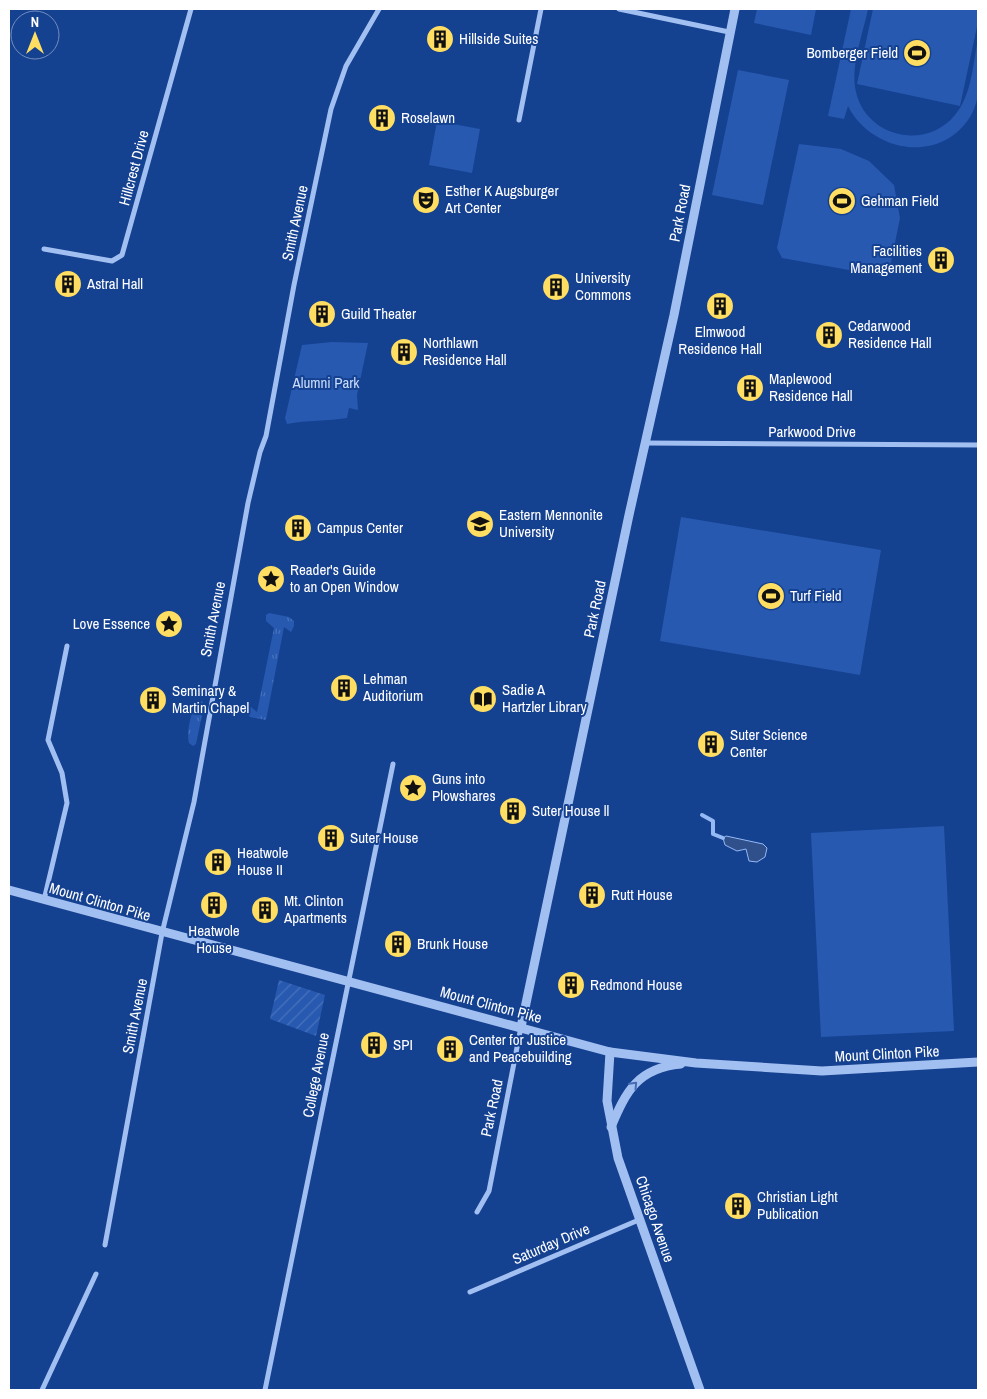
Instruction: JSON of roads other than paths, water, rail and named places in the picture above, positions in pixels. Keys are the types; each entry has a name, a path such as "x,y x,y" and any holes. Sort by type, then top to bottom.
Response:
{"street":[{"name":"Hillcrest Drive","path":"44,249 112,261 122,255 190,9"},
{"name":"Smith Avenue","path":"105,1245 162,933 194,802 246,513 260,452 266,436 294,285 331,108 346,66 379,9"},
{"path":"519,120 541,9"},
{"path":"618,9 730,32"},
{"name":"Park Road","path":"477,1212 489,1191 521,1026 629,515 674,315 735,9"},
{"name":"Parkwood Drive","path":"646,443 978,445"},
{"path":"44,900 66,803 62,773 48,740 67,646"},
{"name":"College Avenue","path":"265,1390 392,764"},
{"name":"Mount Clinton Pike","path":"9,890 162,933 521,1026 610,1052 696,1063 822,1071 978,1062"},
{"name":"Chicago Avenue","path":"610,1052 607,1088 611,1128 618,1158 641,1218 700,1390"},
{"path":"611,1128 623,1100 638,1080 663,1068 696,1063"},
{"name":"Saturday Drive","path":"470,1292 641,1218"},
{"path":"42,1390 96,1274"}],"waterway":[{"path":"702,815 713,821 713,834 723,838"}],"place":[{"name":"Hillside Suites","path":"440,39"},
{"name":"Bomberger Field","path":"917,53"},
{"name":"Roselawn","path":"382,118"},
{"name":"Esther K Augsburger Art Center","path":"426,200"},
{"name":"Gehman Field","path":"842,201"},
{"name":"Facilities Management","path":"941,260"},
{"name":"Astral Hall","path":"68,284"},
{"name":"University Commons","path":"556,287"},
{"name":"Elmwood Residence Hall","path":"720,306"},
{"name":"Guild Theater","path":"322,314"},
{"name":"Cedarwood Residence Hall","path":"829,335"},
{"name":"Northlawn Residence Hall","path":"404,352"},
{"name":"Maplewood Residence Hall","path":"750,388"},
{"name":"Eastern Mennonite University","path":"480,524"},
{"name":"Campus Center","path":"298,528"},
{"name":"Reader's Guide to an Open Window","path":"271,579"},
{"name":"Turf Field","path":"771,596"},
{"name":"Love Essence","path":"169,624"},
{"name":"Lehman Auditorium","path":"344,688"},
{"name":"Sadie A Hartzler Library","path":"483,699"},
{"name":"Seminary & Martin Chapel","path":"153,700"},
{"name":"Suter Science Center","path":"711,744"},
{"name":"Guns into Plowshares","path":"413,788"},
{"name":"Suter House ll","path":"513,811"},
{"name":"Suter House","path":"331,838"},
{"name":"Heatwole House II","path":"218,862"},
{"name":"Rutt House","path":"592,895"},
{"name":"Heatwole House","path":"214,905"},
{"name":"Mt. Clinton Apartments","path":"265,910"},
{"name":"Brunk House","path":"398,944"},
{"name":"Redmond House","path":"571,985"},
{"name":"SPI","path":"374,1045"},
{"name":"Center for Justice and Peacebuilding","path":"450,1049"},
{"name":"Christian Light Publication","path":"738,1206"}],"park label":[{"name":"Alumni Park","path":"326,383"}]}
